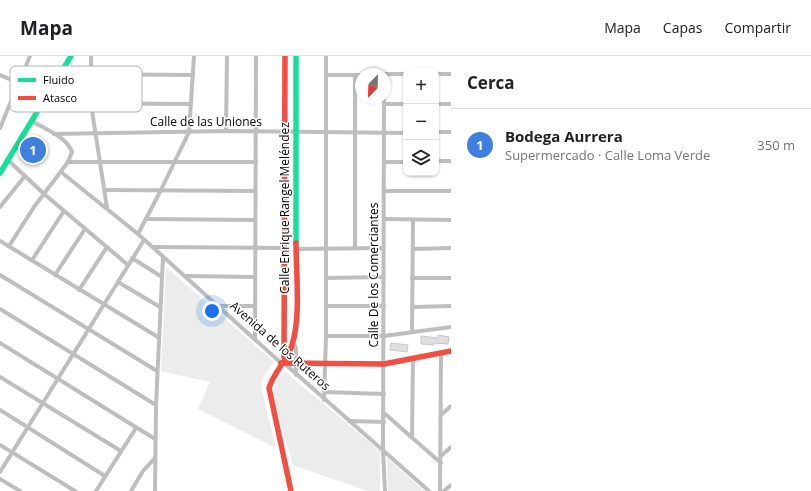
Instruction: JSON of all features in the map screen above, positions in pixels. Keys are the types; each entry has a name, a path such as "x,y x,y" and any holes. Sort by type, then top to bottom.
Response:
{"street":[{"path":"26,66 30,56"},
{"path":"64,66 70,56"},
{"path":"138,234 189,132 194,56"},
{"path":"226,131 227,56"},
{"path":"255,339 256,56"},
{"name":"Calle Enrique Rangel Meléndez","path":"283,361 286,334 285,56"},
{"name":"Calle Enrique Rangel Meléndez","path":"292,491 269,395 271,380 283,361 295,335 296,56"},
{"path":"324,400 326,336 326,56"},
{"path":"142,74 193,75"},
{"path":"391,74 403,74"},
{"path":"439,74 451,74"},
{"path":"0,75 10,79"},
{"path":"326,75 355,75"},
{"path":"0,128 10,104"},
{"path":"142,104 191,104"},
{"path":"355,104 355,248"},
{"name":"Calle De los Comerciantes","path":"384,104 383,452 385,491"},
{"path":"391,104 403,104"},
{"path":"439,104 451,104"},
{"path":"0,173 9,161 36,112"},
{"path":"92,112 108,209"},
{"path":"9,246 43,193 61,172 72,154 72,150 54,134 31,121"},
{"name":"Calle de las Uniones","path":"54,134 226,131 403,133"},
{"path":"439,132 451,132"},
{"path":"9,161 43,193 128,265"},
{"path":"439,162 451,161"},
{"path":"68,162 256,162"},
{"path":"384,162 403,162"},
{"name":"Avenida de los Ruteros","path":"61,172 138,234 255,339 283,361 296,376 429,491"},
{"path":"0,207 25,176"},
{"path":"105,190 255,191"},
{"path":"384,191 451,191"},
{"path":"32,260 64,211"},
{"path":"146,219 256,220"},
{"path":"384,219 451,220"},
{"path":"412,332 413,220"},
{"path":"55,275 85,229"},
{"path":"0,472 144,240"},
{"path":"0,241 158,338"},
{"path":"152,247 285,248"},
{"path":"79,290 107,248"},
{"path":"296,249 383,248"},
{"path":"413,249 451,248"},
{"path":"155,491 158,338 163,257"},
{"path":"132,258 162,277"},
{"path":"0,275 157,371"},
{"path":"185,276 255,277"},
{"path":"326,278 383,277"},
{"path":"412,278 451,278"},
{"path":"118,282 160,307"},
{"path":"218,306 255,306"},
{"path":"326,306 384,306"},
{"path":"412,307 451,306"},
{"path":"0,309 156,405"},
{"path":"326,336 384,336 451,327"},
{"path":"286,334 290,336 295,335"},
{"path":"293,342 296,348 296,376"},
{"path":"0,343 155,439"},
{"path":"283,361 325,364 384,364 451,351"},
{"path":"440,491 442,414 441,353"},
{"path":"412,438 413,358"},
{"path":"0,377 121,451"},
{"path":"325,392 384,394"},
{"path":"442,414 451,406"},
{"path":"0,410 105,476"},
{"path":"384,413 441,463"},
{"path":"349,421 384,422"},
{"path":"96,491 136,428"},
{"path":"0,445 75,491"},
{"path":"441,456 451,447"},
{"path":"131,491 143,471 155,458"},
{"path":"0,478 20,491"},
{"path":"444,491 451,485"}],"shaded area":[{"path":"166,267 274,362 263,378 261,386 276,448 198,409 210,382 161,371"},
{"path":"285,372 380,451 380,491 367,491 293,465 273,398 277,380"},
{"path":"387,458 424,491 388,491"}],"building":[{"path":"438,335 449,337 448,344 421,344 421,336 438,338"},
{"path":"391,343 408,345 407,352 390,350"}],"traffic: fast":[{"path":"65,66 71,56"},
{"path":"296,56 296,243"},
{"path":"0,173 37,112"}],"traffic: jam":[{"path":"284,357 285,56"},
{"path":"291,491 269,388 274,376 290,350 295,334 297,308 296,243"},
{"path":"281,363 384,364 451,351"}],"place":[{"name":"Bodega Aurrera","path":"33,150"}]}
